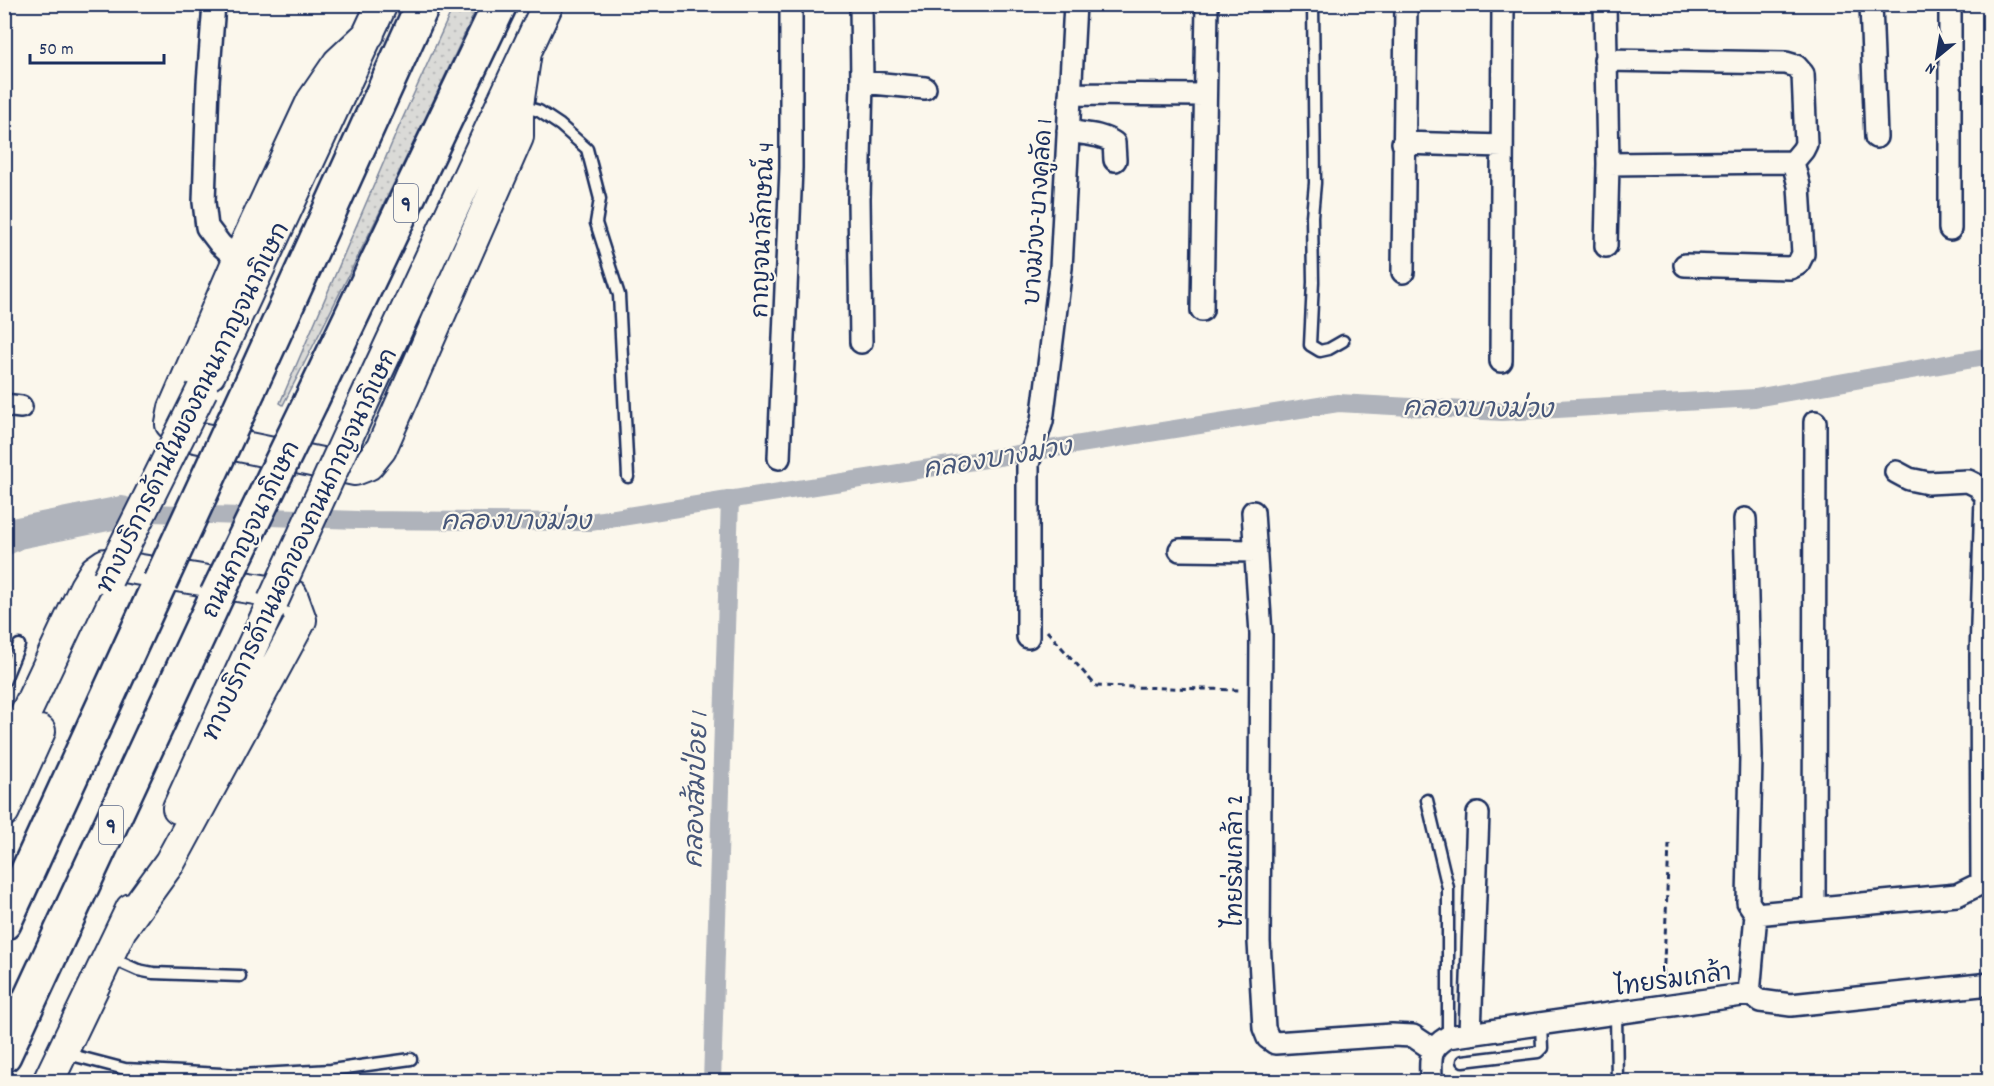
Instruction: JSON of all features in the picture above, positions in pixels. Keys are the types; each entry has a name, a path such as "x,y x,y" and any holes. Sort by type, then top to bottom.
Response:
{"highway":[{"path":"4,923 423,4"},
{"name":"ถนนกาญจนาภิเษก","path":"4,1055 217,595 500,4"}],"main road":[{"name":"ทางบริการด้านในของถนนกาญจนาภิเษก","path":"4,811 108,579 202,390 382,4"},
{"name":"ทางบริการด้านนอกของถนนกาญจนาภิเษก","path":"48,1082 123,927 548,4"},
{"path":"369,34 338,63 312,101 238,260 174,408 171,424 181,434 355,470 368,465 381,449 518,137 518,105 526,52"},
{"path":"4,759 85,587 95,571 105,564 292,595 301,620 170,862 123,927"}],"street":[{"path":"214,4 208,82 204,202 207,227 220,244 238,260"},
{"name":"กาญจนาลักษณ์ 4","path":"779,458 791,168 791,4"},
{"path":"861,4 859,199 861,342"},
{"name":"บางม่วง-บางคูลัด 1","path":"1028,637 1028,464 1042,422 1061,268 1075,4"},
{"path":"1202,310 1207,4"},
{"path":"1402,272 1406,4"},
{"path":"1501,362 1503,4"},
{"path":"1605,4 1608,164 1606,246"},
{"path":"1870,4 1876,137"},
{"path":"1950,4 1950,229"},
{"path":"1605,60 1786,63 1796,66 1803,74 1806,144 1793,162 1608,164"},
{"path":"862,82 925,88"},
{"path":"1070,94 1205,95"},
{"path":"1068,131 1098,136 1114,143 1115,160"},
{"path":"1403,143 1502,146"},
{"path":"1685,265 1790,268 1798,264 1803,254 1799,186 1793,162"},
{"path":"1814,908 1815,422"},
{"path":"1745,519 1751,756 1748,902 1756,914 1958,895 1986,881 1981,655 1986,497 1978,486 1968,481 1928,483 1909,479 1896,472"},
{"name":"ไทยร่มเกล้า 2","path":"1253,512 1261,634 1259,942 1264,1028 1268,1038 1275,1044 1392,1035 1413,1036 1441,1043"},
{"path":"1180,550 1256,551"},
{"path":"1470,1034 1478,814"},
{"name":"ไทยร่มเกล้า","path":"1441,1043 1470,1034 1749,994 1756,914"},
{"path":"1749,994 1760,1001 1791,1005 1989,984"},
{"path":"1431,1082 1431,1058 1441,1043"}],"lane":[{"path":"1313,4 1315,183 1312,216 1313,282 1310,345 1320,351 1343,341"},
{"path":"518,105 539,111 560,125 587,149 600,200 596,223 619,295 628,477"},
{"path":"4,682 19,645"},
{"path":"1426,800 1448,888 1441,1043"},
{"path":"107,957 153,974 240,976"},
{"path":"1616,1013 1617,1082"},
{"path":"1463,1062 1538,1052 1542,1048 1541,1024"},
{"path":"61,1053 125,1069 241,1075 331,1070 411,1059"}],"path":[{"path":"1028,609 1096,686 1261,691"},
{"path":"1662,1006 1669,844"}],"shaded area":[{"path":"454,5 478,5 383,206 283,405 280,403"}],"waterway":[{"name":"คลองบางม่วง","path":"122,512 358,520 590,522 1338,403 1502,412 1755,398 1990,356"},
{"name":"คลองส้มป่อย 1","path":"712,1082 730,499"},
{"name":"คลองบางม่วง","path":"4,540 18,533 122,512"}]}
